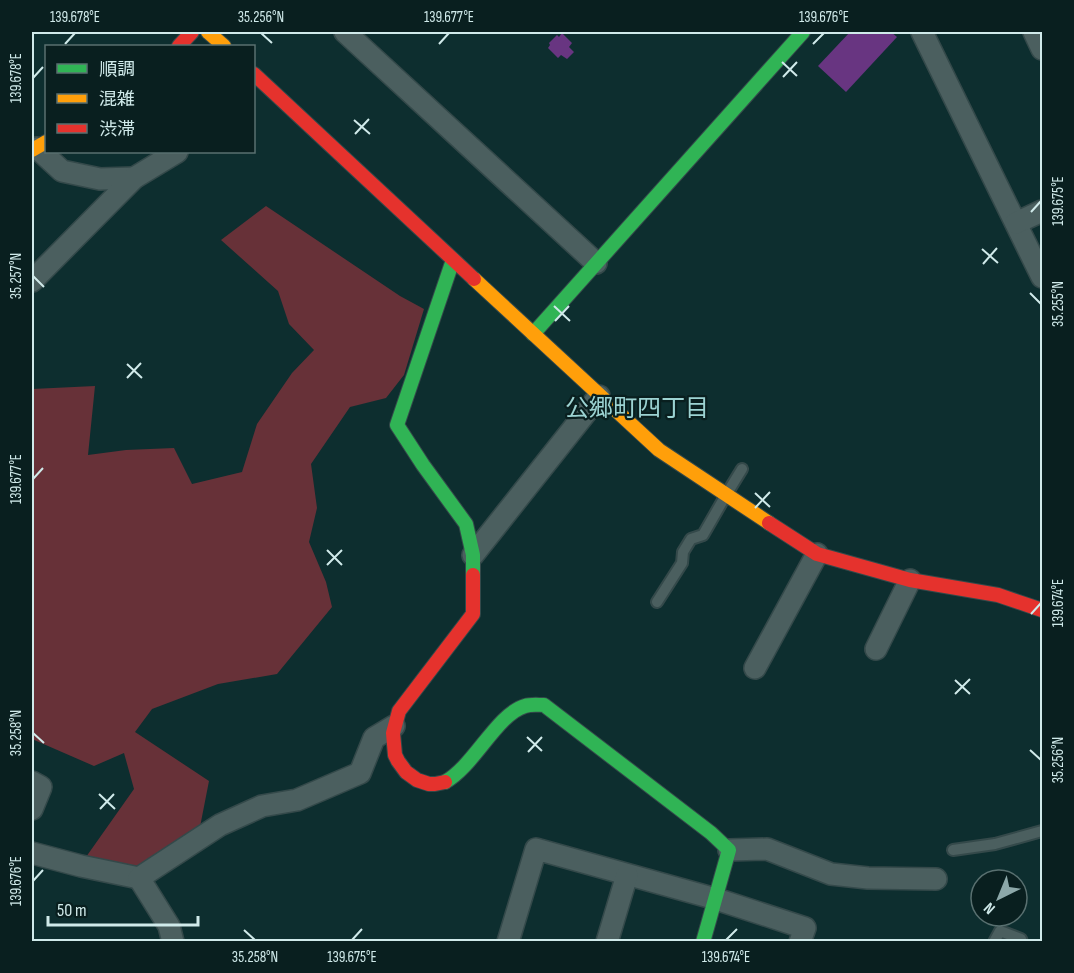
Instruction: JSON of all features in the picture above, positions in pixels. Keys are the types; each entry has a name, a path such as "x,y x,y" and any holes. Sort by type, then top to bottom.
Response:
{"street":[{"path":"179,45 192,32"},
{"path":"208,32 223,45"},
{"path":"345,32 596,263"},
{"path":"533,334 803,32"},
{"path":"922,32 1042,277"},
{"path":"1034,32 1042,49"},
{"path":"258,86 453,260 659,450 726,495 817,554 910,580 998,595 1042,610"},
{"path":"38,146 62,171 100,179 134,178"},
{"path":"32,281 134,178 175,153"},
{"path":"1016,223 1042,211"},
{"path":"453,260 398,425 423,465 466,524 473,555 474,614 399,711 394,726 393,749 402,767 420,782 431,784 446,782 464,767 506,718 524,705 544,705 702,826 729,850 767,849 831,874 868,878 936,879"},
{"path":"473,555 599,396"},
{"path":"755,668 817,554"},
{"path":"876,649 910,580"},
{"path":"32,853 139,878 220,825 262,806 297,800 360,773 374,738 394,726"},
{"path":"32,782 40,787 32,809"},
{"path":"508,942 536,849 716,899 804,928 800,942"},
{"path":"703,942 729,850"},
{"path":"607,942 627,874"},
{"path":"139,878 169,926 173,942"}],"lane":[{"path":"657,602 682,563 683,552 690,539 703,535 742,469"},
{"path":"953,850 995,844 1042,831"},
{"path":"994,942 1000,932 1021,939 1022,942"}],"shaded area":[{"path":"850,32 891,32 897,37 846,92 818,66"},
{"path":"562,33 572,43 569,47 574,52 567,59 561,55 558,58 548,48 549,43"},
{"path":"266,206 400,296 424,309 404,375 386,398 350,407 311,464 317,508 309,542 326,582 332,607 277,674 218,684 152,709 135,732 209,781 199,832 139,871 86,857 134,789 124,753 94,766 32,739 32,389 95,386 88,455 126,450 174,448 192,484 242,472 257,424 292,373 314,350 289,324 278,291 221,240"}],"traffic: fast":[{"path":"533,334 803,32"},
{"path":"453,260 397,425 466,524 473,555 473,575"},
{"path":"445,782 466,764 495,729 515,711 527,705 544,705 711,833 729,850 703,942"}],"traffic: slow":[{"path":"208,32 223,45"},
{"path":"32,150 45,143"},
{"path":"474,279 659,450 769,523"}],"traffic: jam":[{"path":"180,45 192,32"},
{"path":"255,75 474,279"},
{"path":"769,523 817,554 910,580 998,595 1042,610"},
{"path":"445,782 429,784 417,780 406,772 395,755 393,733 399,711 473,614 473,575"}],"district":[{"name":"公郷町四丁目","path":"637,408"}]}
